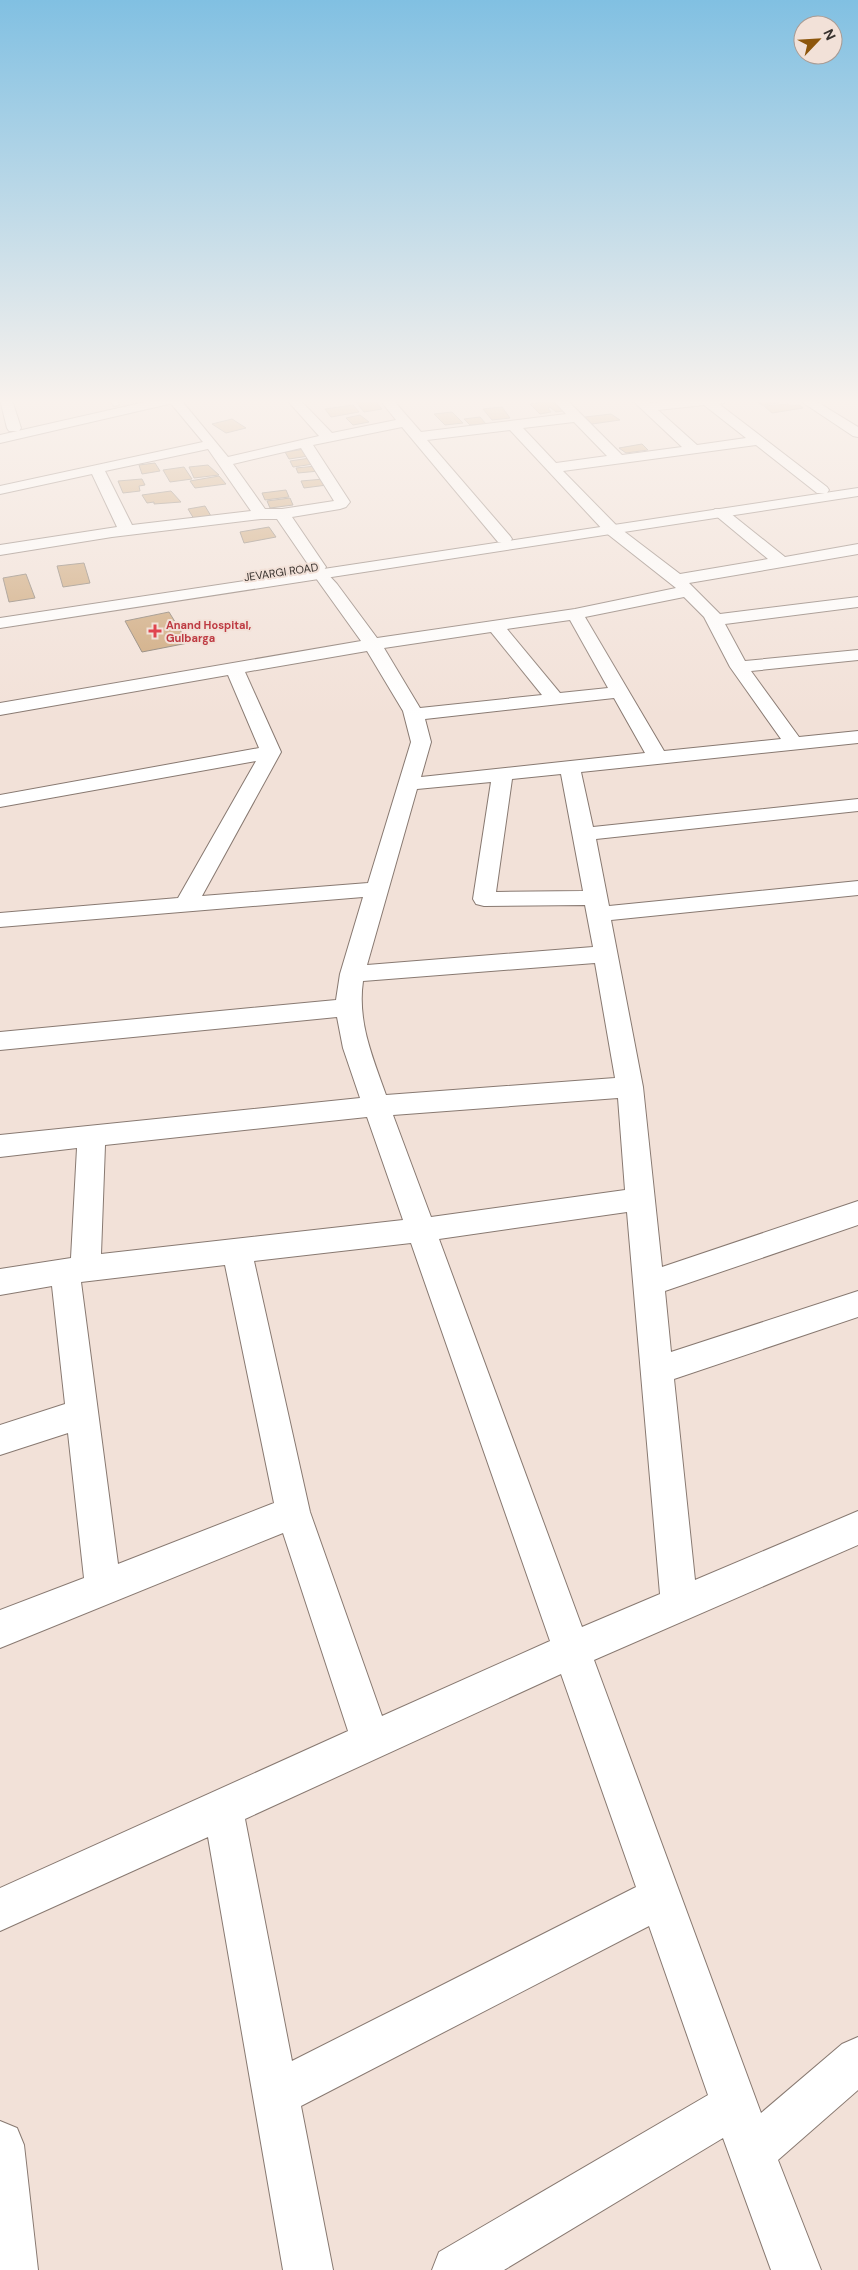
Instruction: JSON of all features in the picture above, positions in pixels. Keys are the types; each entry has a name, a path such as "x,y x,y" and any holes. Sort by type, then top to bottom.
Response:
{"street":[{"path":"114,506 126,531"},
{"path":"255,506 261,514"},
{"path":"0,550 126,531 261,514 282,514 335,506"},
{"path":"476,506 504,539"},
{"path":"588,506 607,526 683,585 714,620 739,667 794,744"},
{"name":"JEVARGI ROAD","path":"0,614 320,570 504,539 607,526 727,506"},
{"path":"0,623 320,570 607,526 762,506"},
{"path":"720,512 781,562"},
{"path":"282,514 374,644 415,714 420,726 421,742 352,974 348,995 348,1020 356,1048 796,2270"},
{"path":"0,709 374,644 576,614 683,585 781,562 858,549"},
{"path":"714,620 858,602"},
{"path":"576,614 658,758"},
{"path":"495,626 555,699"},
{"path":"739,667 858,655"},
{"path":"235,669 271,752"},
{"path":"415,714 620,692"},
{"path":"408,784 858,737"},
{"path":"0,801 271,752"},
{"path":"185,906 271,752"},
{"path":"570,768 584,834 630,1087 679,1605"},
{"path":"502,774 484,899 597,906 858,888"},
{"path":"584,834 858,805"},
{"path":"0,920 376,889"},
{"path":"352,974 606,954"},
{"path":"0,1041 348,1007"},
{"path":"0,1146 377,1106 630,1087"},
{"path":"92,1136 75,1270 82,1413 103,1588"},
{"path":"0,1282 75,1270 422,1230 641,1198"},
{"path":"649,1284 858,1213"},
{"path":"237,1251 294,1512 371,1741"},
{"path":"657,1371 858,1304"},
{"path":"0,1440 82,1413"},
{"path":"0,1630 294,1512"},
{"path":"0,1910 572,1650 858,1528"},
{"path":"223,1808 308,2270"},
{"path":"276,2094 661,1897"},
{"path":"752,2152 858,2060"},
{"path":"457,2270 735,2105"},
{"path":"0,2145 13,2270"}],"building":[{"path":"205,506 211,516 194,519 188,509"},
{"path":"269,506 286,506 270,508"},
{"path":"269,527 276,537 244,543 240,532"},
{"path":"84,563 90,583 63,587 57,566"},
{"path":"26,574 35,598 9,602 3,578"},
{"path":"169,612 188,643 142,652 125,621"}],"place":[{"name":"Anand Hospital, Gulbarga","path":"155,631"}]}
